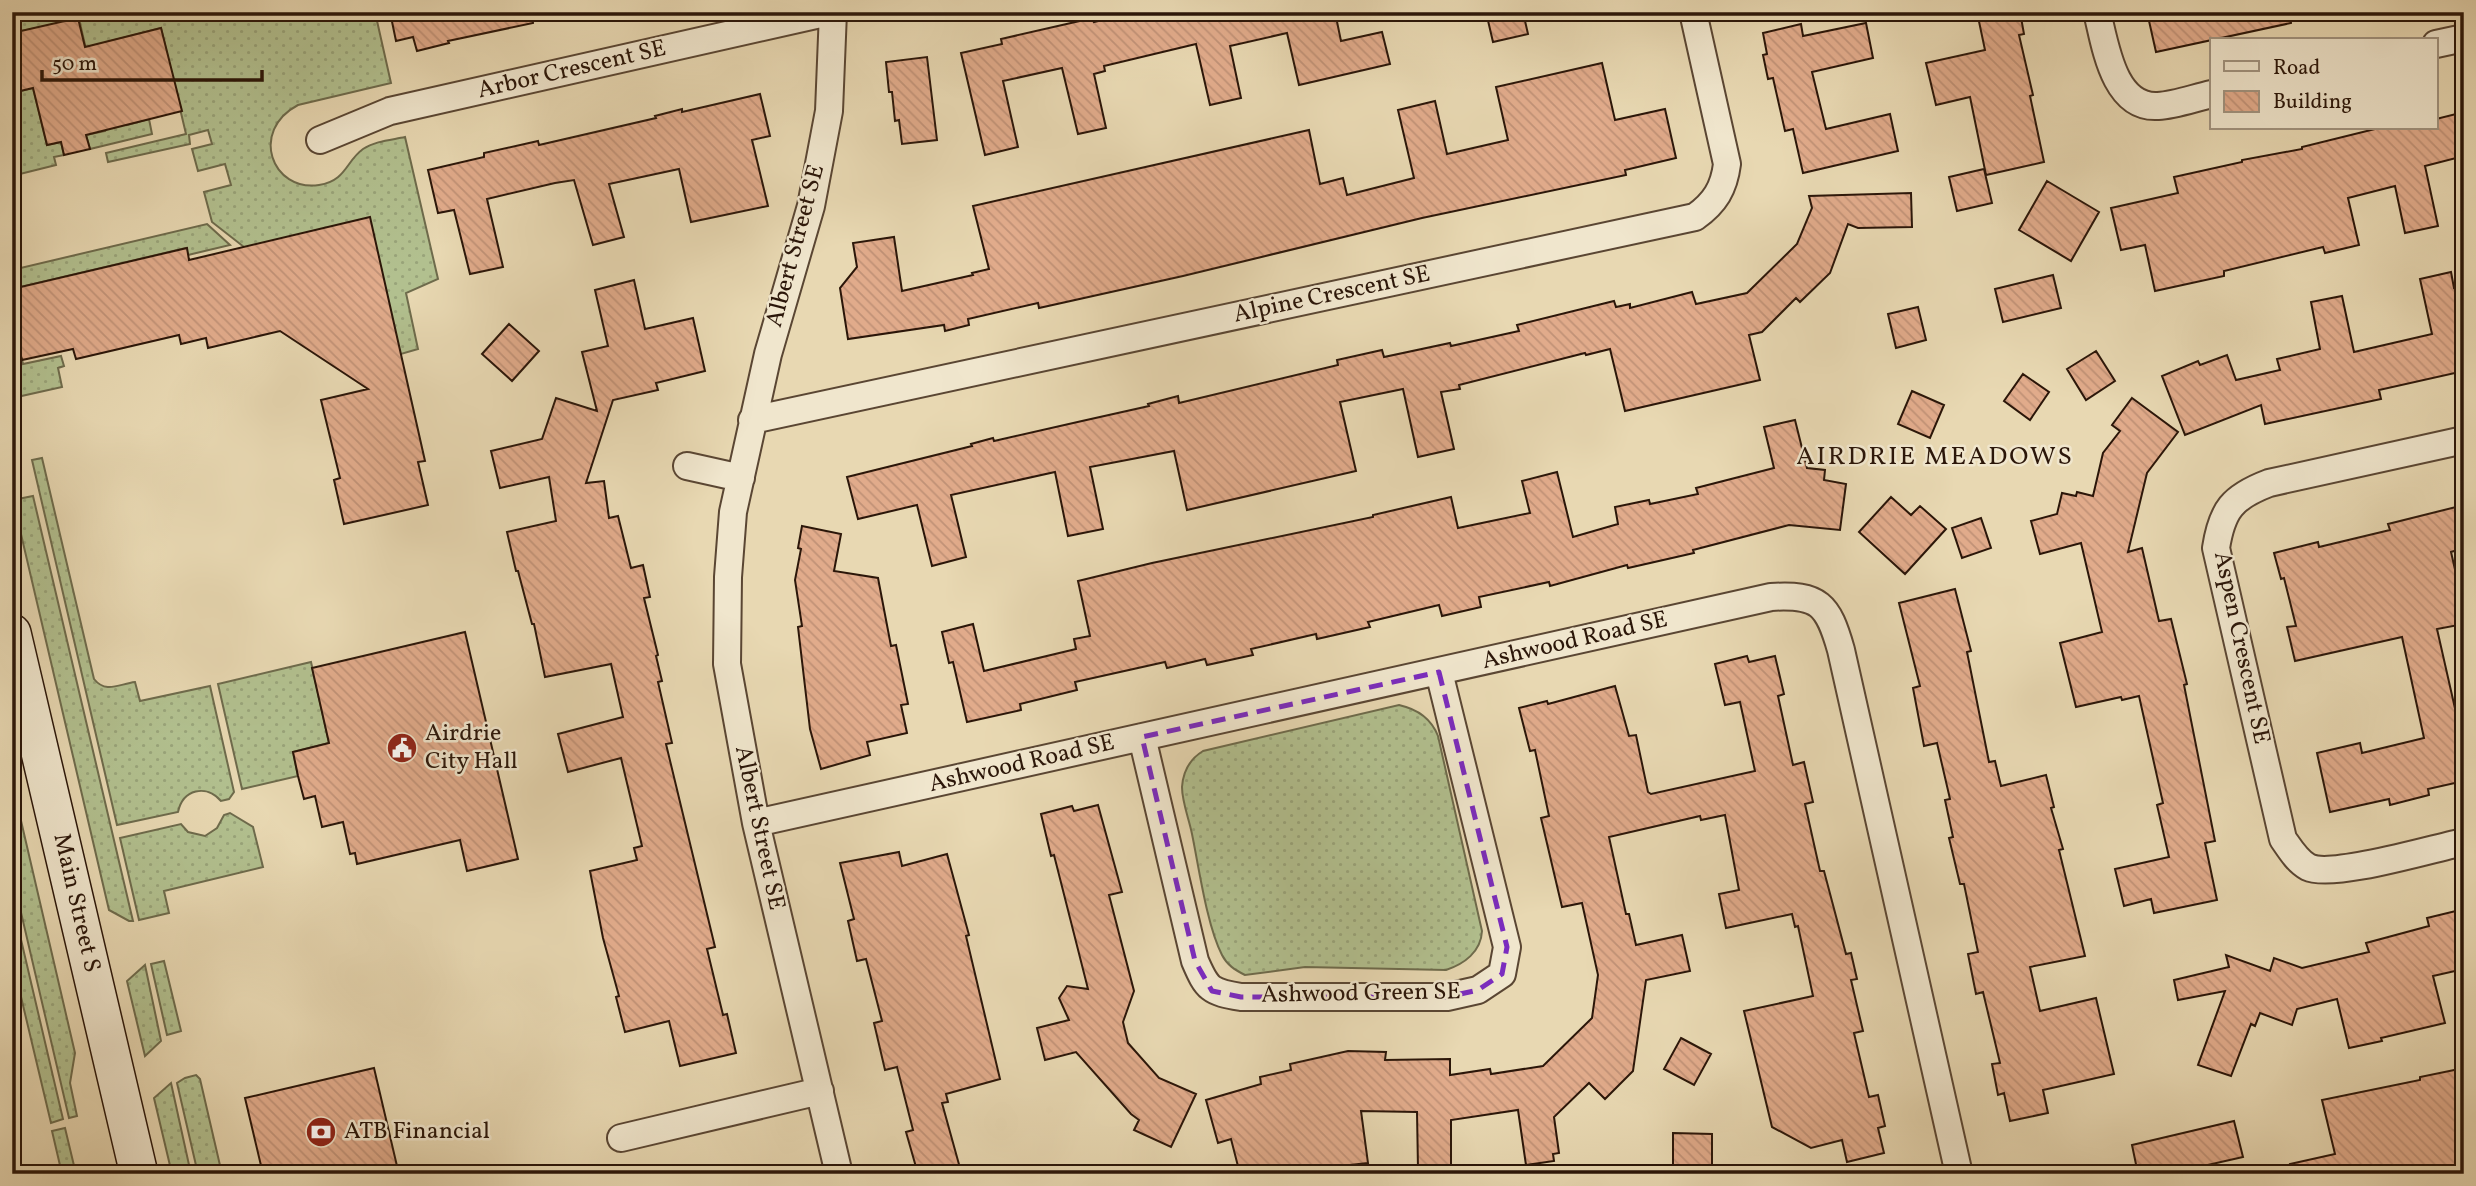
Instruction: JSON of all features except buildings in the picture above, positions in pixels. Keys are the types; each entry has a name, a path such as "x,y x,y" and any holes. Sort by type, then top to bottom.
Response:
{"main road":[{"name":"Main Street S","path":"12,633 139,1174"}],"street":[{"name":"Arbor Crescent SE","path":"320,140 390,111 831,12"},
{"name":"Albert Street SE","path":"831,12 829,111 811,206 768,354 733,512 728,577 727,664 756,823 839,1174"},
{"name":"Alpine Crescent SE","path":"752,420 1695,217 1708,208 1717,196 1725,181 1727,164 1693,12"},
{"path":"2097,12 2112,72 2131,97 2156,107 2210,94"},
{"path":"2438,44 2464,38"},
{"name":"Aspen Crescent SE","path":"2464,440 2269,483 2246,492 2231,505 2220,528 2217,548 2283,839 2294,855 2309,867 2340,870 2464,842"},
{"path":"687,466 740,478"},
{"name":"Ashwood Road SE","path":"756,823 1771,597 1797,596 1821,604 1834,625 1841,649 1959,1174"},
{"name":"Ashwood Green SE","path":"1142,737 1195,961 1202,978 1212,991 1241,997 1447,997 1478,990 1502,974 1507,947 1439,672"},
{"path":"621,1138 820,1091"}],"highlighted area":[{"path":"1439,672 1507,947 1502,974 1478,990 1447,997 1241,997 1212,991 1195,961 1142,737"}],"green space":[{"path":"12,12 375,12 391,83 298,105 283,116 274,129 272,157 279,170 289,179 303,185 319,185 335,179 357,154 368,146 405,137 438,279 406,293 418,349 401,354 244,247 212,222 204,192 231,185 225,164 198,171 192,149 212,144 208,130 189,135 190,144 108,162 106,153 186,134 161,28 107,42 127,125 149,119 152,134 90,149 86,135 105,131 79,19 12,33"},
{"path":"33,88 47,145 61,142 64,155 54,157 56,165 12,176 12,93"},
{"path":"207,224 230,245 188,255 186,248 12,289 12,270"},
{"path":"12,321 23,364 61,356 64,366 58,368 62,387 17,397 12,376"},
{"path":"42,458 94,679 108,687 135,682 140,701 210,686 234,792 229,799 221,801 209,792 196,792 185,798 178,812 117,825 32,460"},
{"path":"33,496 133,921 109,910 13,500"},
{"path":"311,662 329,743 293,752 298,776 242,789 218,684"},
{"path":"1399,705 1423,715 1438,736 1482,931 1475,951 1465,961 1446,970 1305,967 1245,975 1238,971 1222,955 1208,913 1182,793 1188,766 1203,751"},
{"path":"12,782 75,1053 70,1083 77,1116 69,1118 12,874"},
{"path":"230,813 253,827 263,867 164,891 169,913 139,920 120,838 181,824 188,832 205,836 217,828 224,815"},
{"path":"15,914 63,1119 51,1123 12,959 12,915"},
{"path":"164,961 181,1031 167,1035 151,964"},
{"path":"145,965 161,1041 145,1056 127,981"},
{"path":"196,1075 200,1079 222,1174 198,1174 177,1083"},
{"path":"171,1083 191,1174 172,1174 154,1098"},
{"path":"65,1128 76,1174 62,1174 52,1131"}],"place":[{"name":"Airdrie City Hall","path":"402,748"},
{"name":"ATB Financial","path":"321,1132"}],"district":[{"name":"AIRDRIE MEADOWS","path":"1935,457"}]}
